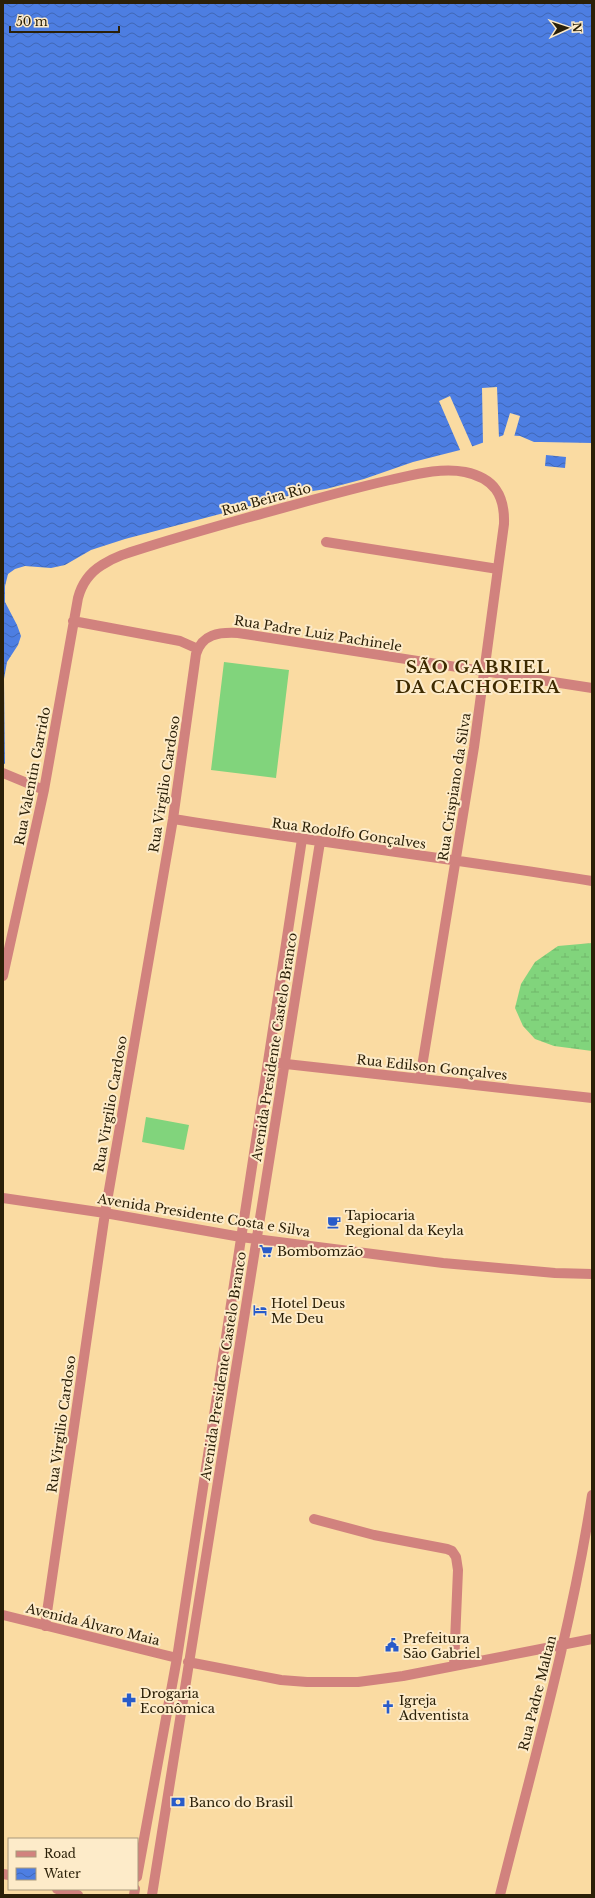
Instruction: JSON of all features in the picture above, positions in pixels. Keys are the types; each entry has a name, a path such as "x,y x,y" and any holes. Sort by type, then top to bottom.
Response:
{"street":[{"name":"Rua Beira Rio","path":"85,580 90,574 113,559 189,534 367,485 447,470 464,472"},
{"name":"Rua Crispiano da Silva","path":"420,1079 474,747 504,516 497,489 478,476 464,472"},
{"path":"326,542 498,569"},
{"name":"Rua Valentin Garrido","path":"3,976 44,790 73,621 78,598 85,580"},
{"path":"73,621 180,640 198,649"},
{"name":"Rua Padre Luiz Pachinele","path":"198,649 200,644 207,638 216,634 238,633 592,688"},
{"name":"Rua Virgilio Cardoso","path":"44,1626 105,1213 173,819 198,649"},
{"path":"3,773 44,790"},
{"name":"Rua Rodolfo Gonçalves","path":"173,819 592,882"},
{"name":"Avenida Presidente Castelo Branco","path":"138,1872 177,1658 302,839"},
{"name":"Avenida Presidente Castelo Branco","path":"152,1895 320,842"},
{"name":"Rua Edilson Gonçalves","path":"268,1062 592,1098"},
{"name":"Avenida Presidente Costa e Silva","path":"3,1198 256,1238 443,1262 555,1273 592,1274"},
{"name":"Rua Padre Maltan","path":"500,1895 563,1645 585,1543 592,1495"},
{"path":"314,1520 374,1535 440,1546 452,1551 456,1557 458,1570 454,1666"},
{"name":"Avenida Álvaro Maia","path":"3,1616 177,1658"},
{"path":"188,1662 281,1680 307,1682 358,1682 381,1680 592,1639"},
{"path":"60,1890 78,1895"}],"green space":[{"path":"224,662 289,670 276,778 211,770"},
{"path":"592,943 592,1051 554,1046 535,1039 523,1026 515,1008 521,984 535,962 558,946"},
{"path":"146,1117 189,1125 184,1150 142,1142"}],"water":[{"path":"3,3 592,3 592,443 534,442 520,436 504,435 468,448 413,462 364,479 326,489 300,493 125,539 91,550 65,565 51,568 25,566 15,569 8,574 5,586 5,602 21,636 18,645 7,662 4,679 5,764 3,763"},
{"path":"546,455 566,457 565,468 545,466"}],"pier":[{"path":"497,387 499,438 483,444 482,388"},
{"path":"450,396 473,448 461,452 439,401"},
{"path":"510,413 520,416 514,437 503,436"}],"place":[{"name":"Tapiocaria Regional da Keyla","path":"334,1222"},
{"name":"Bombomzão","path":"266,1251"},
{"name":"Hotel Deus Me Deu","path":"260,1310"},
{"name":"Prefeitura São Gabriel","path":"392,1645"},
{"name":"Drogaria Econômica","path":"129,1700"},
{"name":"Igreja Adventista","path":"388,1707"},
{"name":"Banco do Brasil","path":"178,1802"}],"district":[{"name":"SÃO GABRIEL DA CACHOEIRA","path":"478,677"}]}
